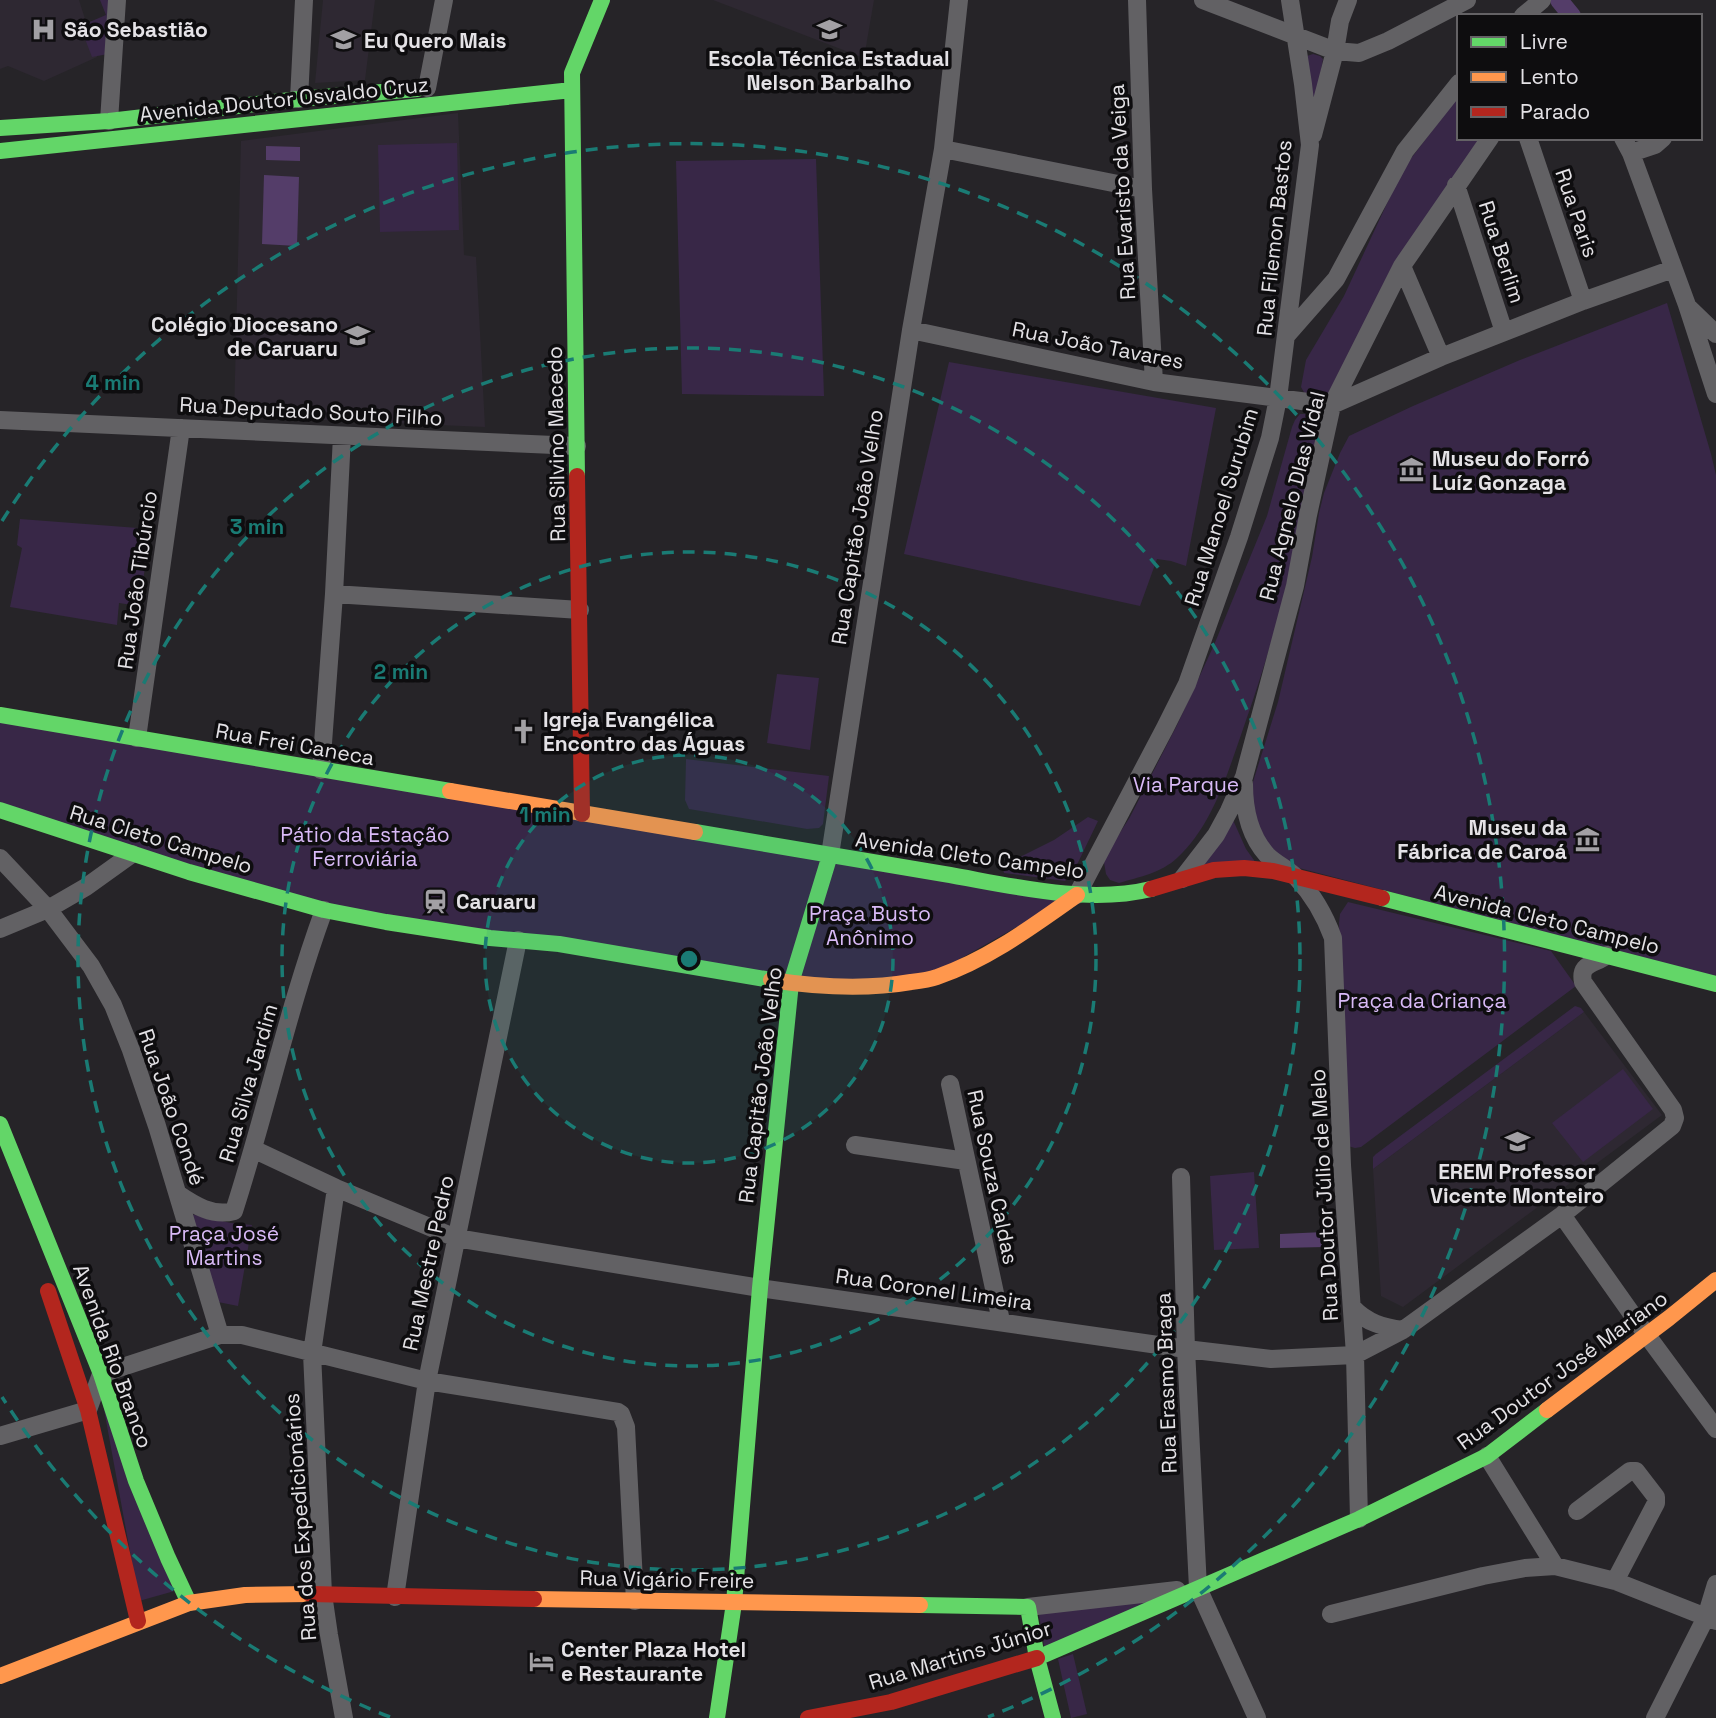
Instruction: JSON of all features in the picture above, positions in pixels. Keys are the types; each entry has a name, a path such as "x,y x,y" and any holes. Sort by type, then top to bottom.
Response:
{"main road":[{"name":"Rua Silvino Macedo","path":"582,814 572,90 565,73 602,0"},
{"name":"Avenida Doutor Osvaldo Cruz","path":"0,128 109,121 433,87"},
{"name":"Avenida Doutor Osvaldo Cruz","path":"0,150 572,90"},
{"name":"Rua Frei Caneca","path":"0,715 582,814"},
{"name":"Rua Cleto Campelo","path":"0,810 189,872 324,910 490,938 559,944 791,983 862,988 935,978 973,962 1012,940 1077,895"},
{"name":"Avenida Cleto Campelo","path":"582,814 1077,895 1136,892 1236,867 1273,872 1716,984"},
{"name":"Rua Capitão João Velho","path":"717,1718 734,1603 760,1287 791,983 830,855"},
{"name":"Avenida Rio Branco","path":"0,1124 101,1374 136,1481 189,1603"},
{"path":"21,1217 31,1242"},
{"name":"Rua Doutor José Mariano","path":"1198,1588 1359,1519 1487,1456 1716,1280"},
{"name":"Avenida Rio Branco","path":"44,1281 88,1410 138,1621"},
{"name":"Rua Martins Júnior","path":"808,1718 857,1707 892,1710 1037,1658 1198,1588"},
{"name":"Rua Vigário Freire","path":"0,1676 189,1603 244,1595 323,1594 1028,1607"},
{"path":"1028,1607 1037,1658 1053,1718"}],"street":[{"path":"109,121 117,0"},
{"path":"299,99 304,0"},
{"path":"433,87 444,0"},
{"name":"Rua Capitão João Velho","path":"830,855 911,330 943,149 958,0"},
{"name":"Rua Evaristo da Veiga","path":"1136,0 1154,382"},
{"path":"1203,0 1335,51 1359,53 1467,0"},
{"name":"Rua Filemon Bastos","path":"1278,398 1310,145 1290,0"},
{"path":"1310,145 1340,22 1348,0"},
{"path":"1525,14 1542,0"},
{"path":"1286,336 1336,279 1405,151 1457,86"},
{"name":"Rua Agnelo DIas Vidal","path":"1180,882 1216,835 1244,777 1295,586 1332,405 1402,265 1489,140"},
{"name":"Rua Paris","path":"1529,140 1583,301"},
{"path":"1661,140 1655,145 1627,146 1687,305 1716,394"},
{"path":"943,149 1143,189"},
{"name":"Rua Berlim","path":"1456,185 1504,332"},
{"path":"1402,265 1441,357"},
{"path":"1332,405 1441,357 1672,269"},
{"path":"1687,305 1715,330"},
{"name":"Rua João Tavares","path":"911,330 1154,382 1278,398"},
{"name":"Rua Manoel Surubim","path":"1077,895 1186,684 1239,537 1270,438 1278,398 1332,405"},
{"name":"Rua Deputado Souto Filho","path":"0,420 577,446"},
{"name":"Rua João Tibúrcio","path":"137,738 181,428"},
{"path":"321,770 342,436"},
{"path":"334,594 580,610"},
{"name":"Rua Doutor Júlio de Melo","path":"1244,777 1244,801 1254,834 1267,855 1297,878 1314,898 1326,917 1334,938 1342,1165 1355,1354 1359,1519"},
{"path":"0,929 48,909 86,887 132,854"},
{"name":"Rua João Condé","path":"0,858 48,909 91,966 113,1005 144,1088 220,1335"},
{"name":"Rua Silva Jardim","path":"178,1194 199,1208 226,1213 234,1211 309,952 324,910"},
{"name":"Rua Mestre Pedro","path":"395,1597 426,1381 518,940"},
{"name":"Rua Coronel Limeira","path":"254,1149 336,1188 456,1238 760,1287 1186,1349 1271,1359 1355,1354 1403,1330 1562,1215 1664,1134 1674,1121 1668,1102 1583,982 1583,969 1607,955"},
{"name":"Rua Souza Caldas","path":"950,1084 1001,1321"},
{"path":"855,1145 966,1161"},
{"name":"Rua Erasmo Braga","path":"1181,1177 1186,1349 1198,1588"},
{"name":"Rua dos Expedicionários","path":"336,1188 312,1353 323,1594 344,1718"},
{"path":"1562,1215 1716,1429"},
{"path":"1353,1308 1360,1316 1382,1327 1403,1330"},
{"path":"0,1436 88,1410 101,1374 220,1335 242,1335 426,1381 621,1414 626,1427 635,1601"},
{"path":"1487,1456 1555,1566"},
{"path":"1577,1511 1630,1471 1636,1471 1656,1497 1656,1503 1615,1581"},
{"path":"1331,1614 1483,1576 1525,1568 1555,1566 1615,1581 1711,1619"},
{"path":"1655,1718 1711,1619 1716,1584"},
{"path":"1198,1588 1257,1718"},
{"name":"Rua Vigário Freire","path":"1028,1607 1198,1588"}],"shaded area":[{"name":"São Sebastião","path":"0,0 79,0 97,57 44,81 8,66 0,69"},
{"name":"Eu Quero Mais","path":"323,0 375,0 365,80 315,83"},
{"name":"Escola Técnica Estadual Nelson Barbalho","path":"713,0 874,0 864,58"},
{"name":"Colégio Diocesano de Caruaru","path":"458,113 464,255 476,257 485,427 234,416 241,141"},
{"path":"266,146 300,147 300,161 266,160"},
{"path":"264,175 299,177 297,246 262,244"},
{"name":"EREM Professor Vicente Monteiro","path":"1584,1012 1662,1115 1403,1307 1381,1296 1373,1169"},
{"path":"1324,1232 1325,1247 1280,1248 1280,1234"}],"green space":[{"path":"100,0 112,0 108,54 92,57 80,26 106,15"},
{"path":"1313,54 1323,59 1316,99 1312,104 1307,56"},
{"path":"1457,98 1457,140 1481,140 1330,393 1320,397 1305,394 1301,387 1306,360 1344,296 1403,169"},
{"path":"457,143 459,230 380,232 378,145"},
{"path":"816,159 824,396 682,394 676,161"},
{"path":"1667,303 1716,475 1716,977 1276,862 1247,801 1278,702 1324,493 1349,436 1520,360"},
{"path":"949,362 1216,408 1186,566 1157,559 1140,606 904,554"},
{"name":"Via Parque","path":"1300,414 1314,417 1318,427 1300,526 1270,646 1224,782 1200,831 1177,858 1157,871 1142,876 1119,883 1110,880 1104,862 1107,853 1130,817 1214,645 1267,516 1292,427"},
{"path":"20,519 151,529 139,606 119,603 117,625 10,607 22,548 17,545"},
{"path":"777,674 819,678 810,750 767,743"},
{"name":"Pátio da Estação Ferroviária","path":"0,716 824,857 785,980 351,912 0,808"},
{"path":"686,759 829,776 823,824 819,828 807,829 689,809 685,800"},
{"path":"1088,817 1098,821 1073,873 1065,881 1004,873 1002,866 1054,840"},
{"path":"1233,820 1246,849 1256,863 1197,868"},
{"name":"Praça Busto Anônimo","path":"830,862 1065,900 942,969 867,983 796,977"},
{"name":"Praça da Criança","path":"1348,902 1551,951 1576,986 1361,1147 1355,1148 1348,1146 1346,1139 1339,923 1340,914"},
{"path":"1575,1006 1584,1012 1373,1169 1373,1157 1376,1154"},
{"path":"1623,1069 1653,1109 1583,1162 1552,1123"},
{"path":"1254,1172 1259,1248 1214,1250 1210,1176"},
{"name":"Praça José Martins","path":"191,1214 252,1225 238,1306 218,1302"},
{"path":"101,1393 178,1590 139,1601"},
{"path":"1179,1593 1045,1651 1038,1609"},
{"path":"1073,1654 1087,1714 1071,1718 1058,1659"}],"waterway":[{"path":"1559,0 1570,14"}],"traffic: fast":[{"path":"577,476 572,73 602,0"},
{"path":"0,128 109,121 299,99 417,89"},
{"path":"0,151 572,90"},
{"path":"0,715 450,791"},
{"path":"0,810 189,872 324,910 490,938 559,944 771,980"},
{"path":"695,832 1048,892 1100,895 1151,889"},
{"path":"734,1603 760,1288 791,983 830,855"},
{"path":"1382,898 1716,984"},
{"path":"0,1124 101,1374 136,1481 189,1603"},
{"path":"1037,1658 1359,1519 1487,1456 1547,1410"},
{"path":"717,1718 734,1603"},
{"path":"920,1605 1028,1607 1037,1658 1053,1718"}],"traffic: slow":[{"path":"450,791 695,832"},
{"path":"771,980 859,987 931,979 993,951 1077,895"},
{"path":"1547,1410 1716,1280"},
{"path":"0,1676 189,1603 245,1595 310,1594"},
{"path":"534,1599 920,1605"}],"traffic: jam":[{"path":"577,476 582,814"},
{"path":"1151,889 1214,870 1244,868 1273,871 1382,898"},
{"path":"48,1291 88,1410 138,1621"},
{"path":"310,1594 534,1599"},
{"path":"808,1718 891,1702 1037,1658"}],"place":[{"name":"São Sebastião","path":"44,29"},
{"name":"Escola Técnica Estadual Nelson Barbalho","path":"829,29"},
{"name":"Eu Quero Mais","path":"344,40"},
{"name":"Colégio Diocesano de Caruaru","path":"358,336"},
{"name":"Museu do Forró Luíz Gonzaga","path":"1412,470"},
{"name":"Igreja Evangélica Encontro das Águas","path":"523,731"},
{"name":"Museu da Fábrica de Caroá","path":"1587,839"},
{"name":"Caruaru","path":"436,901"},
{"name":"EREM Professor Vicente Monteiro","path":"1517,1142"},
{"name":"Center Plaza Hotel e Restaurante","path":"541,1661"}]}
